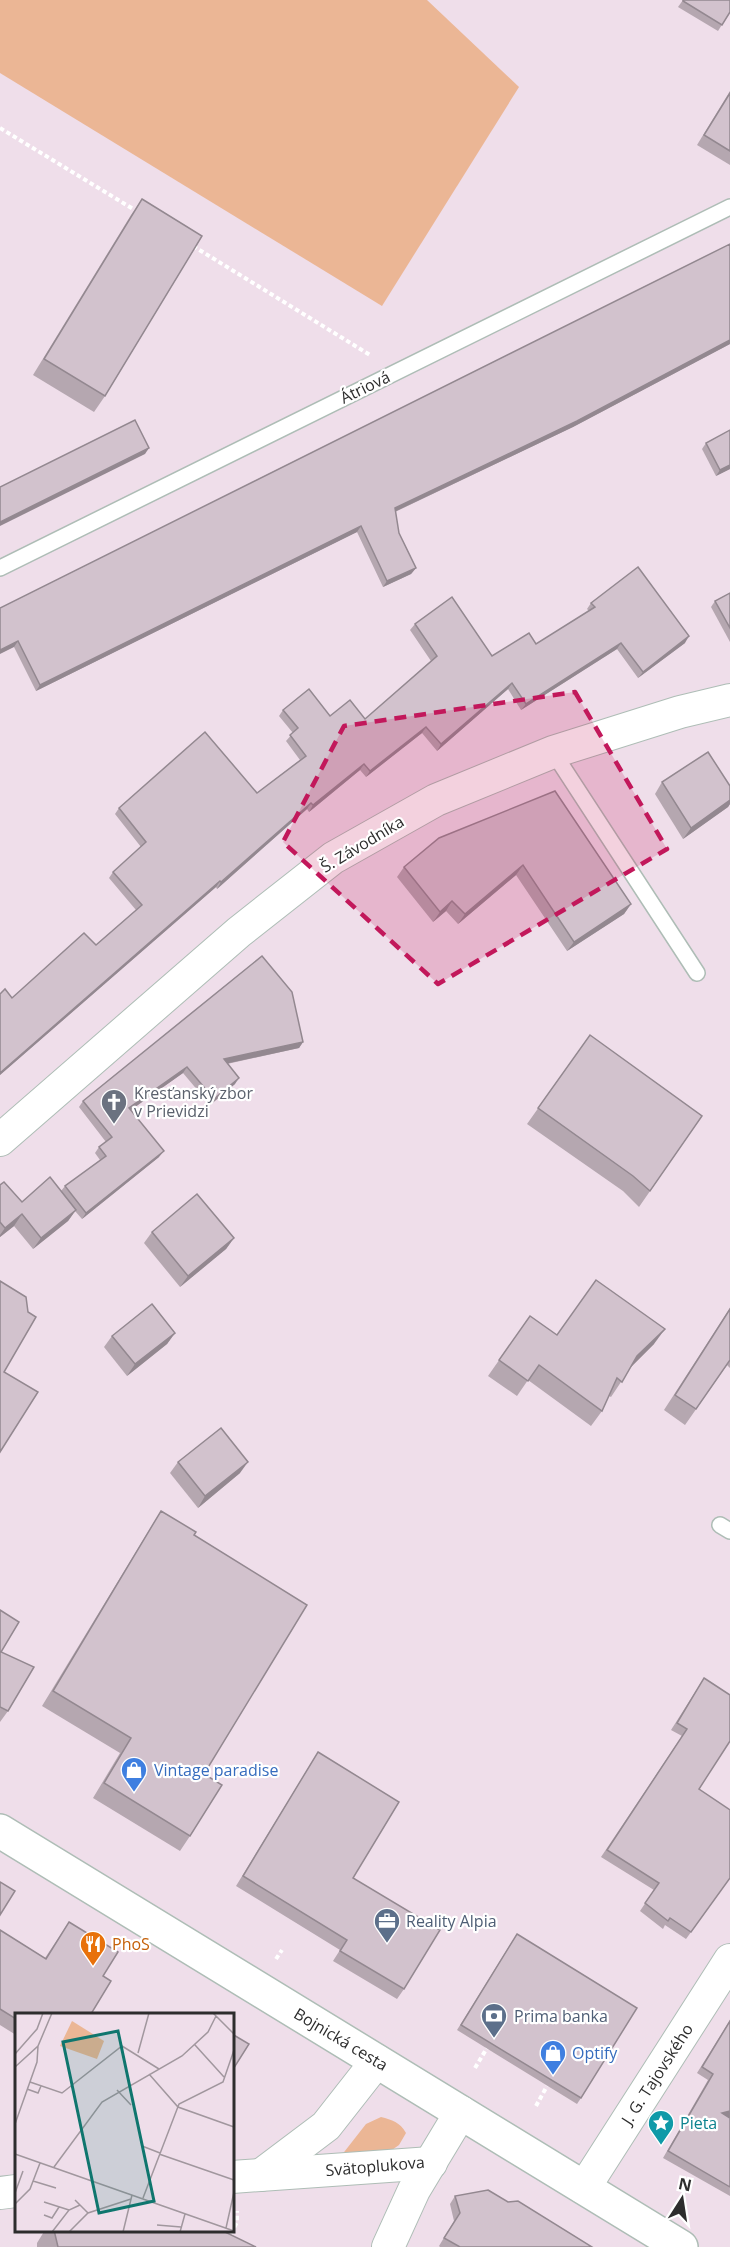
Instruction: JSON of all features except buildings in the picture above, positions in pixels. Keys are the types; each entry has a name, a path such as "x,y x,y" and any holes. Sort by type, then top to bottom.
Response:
{"street":[{"name":"Š. Závodníka","path":"0,1140 239,932 333,858 436,800 553,752 680,712 730,699"},
{"name":"Bojnická cesta","path":"0,1831 681,2247"},
{"name":"J. G. Tajovského","path":"584,2188 730,1960"},
{"path":"244,2185 326,2126 377,2061"},
{"name":"Svätoplukova","path":"244,2185 431,2163 461,2112"},
{"path":"388,2247 414,2190 431,2163"},
{"path":"0,2193 15,2191"}],"lane":[{"name":"Átriová","path":"0,568 730,207"},
{"path":"553,752 697,973"}],"path":[{"path":"0,128 140,214"},
{"path":"190,245 371,355"},
{"path":"475,2068 487,2048"},
{"path":"536,2106 547,2086"},
{"path":"234,2228 244,2185"},
{"path":"224,2247 232,2232"}],"highlighted area":[{"path":"575,692 667,849 438,984 283,842 344,726"}],"shaded area":[{"path":"0,0 427,0 519,87 382,306 0,73"},
{"path":"381,2117 395,2122 404,2129 406,2133 399,2145 389,2152 341,2156 366,2124"}],"place":[{"name":"Kresťanský zbor v Prievidzi","path":"114,1125"},
{"name":"Vintage paradise","path":"134,1793"},
{"name":"Reality Alpia","path":"387,1944"},
{"name":"PhoS","path":"93,1967"},
{"name":"Prima banka","path":"494,2039"},
{"name":"Optify","path":"553,2076"},
{"name":"Pieta","path":"661,2146"}]}
